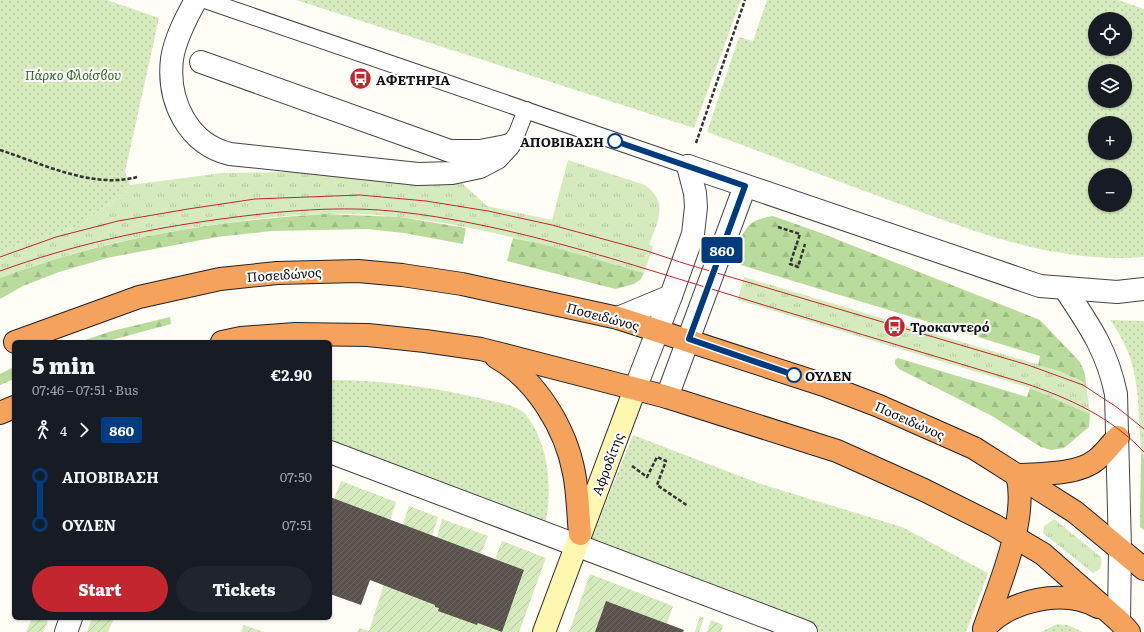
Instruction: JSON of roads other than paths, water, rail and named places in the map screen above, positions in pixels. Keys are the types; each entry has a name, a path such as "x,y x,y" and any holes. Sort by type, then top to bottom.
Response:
{"highway":[{"name":"Ποσειδώνος","path":"21,340 139,298 220,280 284,272 358,271 402,275 462,284 618,318 689,339 824,385 879,406 974,448 1075,512 1144,569"},
{"path":"232,340 295,334 368,335 481,349 668,397 837,451 924,490 1014,536 1043,554 1124,626"},
{"name":"Ποσειδώνος","path":"0,349 12,343"},
{"path":"481,349 501,360 519,373 546,405 559,426 574,473 578,539"},
{"path":"0,413 12,408"},
{"path":"983,630 1009,556 1014,536 1020,486 1017,475 1066,471 1088,465 1096,460 1118,437"},
{"path":"983,630 994,617 1008,609 1022,604 1053,598 1084,601 1096,606 1124,626"}],"street":[{"path":"196,0 186,20 176,47 171,71 172,84 174,96 184,119 199,138 208,146 218,151 230,154 418,174 452,173 480,167 497,158 509,145"},
{"path":"201,62 450,151 480,151 509,145"},
{"path":"688,166 878,229 1040,286 1117,292 1144,289"},
{"name":"Αφροδίτης","path":"544,632 634,389 672,296 693,234 695,221 695,193 688,166"},
{"path":"668,397 745,186"},
{"path":"1065,289 1099,342 1107,358 1116,394 1120,549 1124,626"},
{"path":"618,318 672,296"},
{"path":"332,453 578,539 806,632"},
{"path":"66,632 70,620"}],"lane":[{"path":"205,0 688,166"},
{"path":"509,145 517,133 526,110"}],"tram line":[{"path":"0,257 56,237 118,221 255,199 360,195 426,201 488,211 552,225 647,251 1028,365 1083,385 1118,408 1144,429"},
{"path":"0,271 54,253 109,239 193,223 243,216 288,211 356,209 401,212 436,217 472,223 576,248 1024,383 1057,395 1088,410 1118,429 1144,452"}],"place":[{"name":"ΑΦΕΤΗΡΙΑ","path":"360,79"},
{"name":"ΑΠΟΒΙΒΑΣΗ","path":"615,141"},
{"name":"Τροκαντερό","path":"895,326"},
{"name":"ΟΥΛΕΝ","path":"794,375"}],"park label":[{"name":"Πάρκο Φλοίσβου","path":"73,74"}]}
